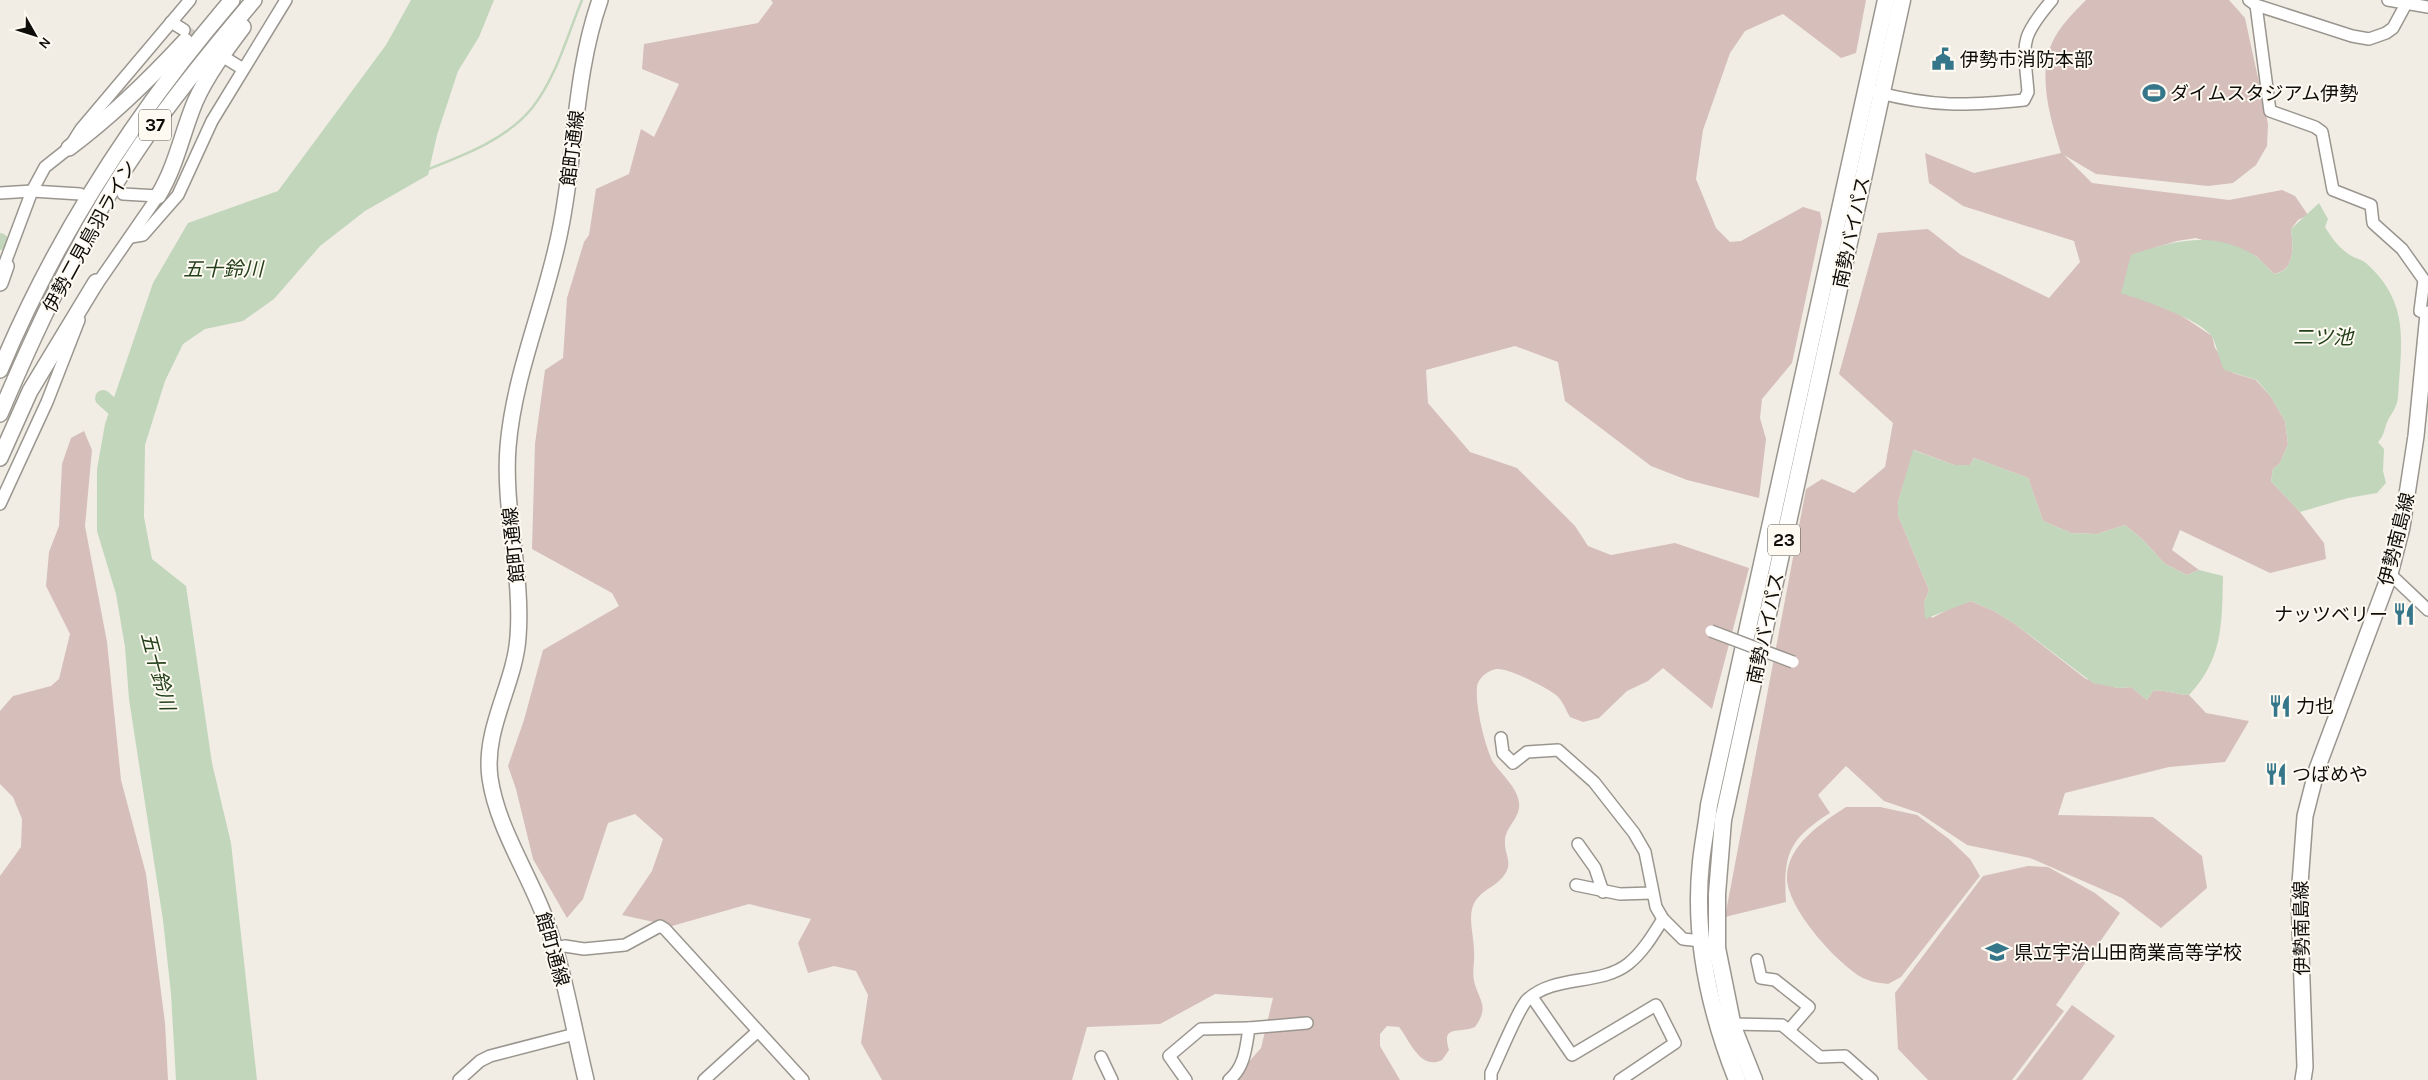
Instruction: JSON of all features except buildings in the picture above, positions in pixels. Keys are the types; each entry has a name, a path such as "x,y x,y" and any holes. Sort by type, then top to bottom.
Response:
{"highway":[{"name":"南勢バイパス","path":"1754,1080 1732,1024 1717,948 1717,894 1723,820 1874,92 1886,0"},
{"name":"南勢バイパス","path":"1737,1080 1716,1020 1701,941 1700,863 1710,805 1874,92 1902,0"}],"main road":[{"path":"68,148 104,122 141,88 223,0"},
{"name":"伊勢二見鳥羽ライン","path":"0,370 55,254 94,186 162,86 232,0"},
{"name":"伊勢二見鳥羽ライン","path":"0,414 30,342 71,261 105,202 142,143 211,50 254,0"},
{"path":"158,196 169,177 186,125 210,74 264,0"},
{"name":"館町通線","path":"586,1080 555,948 538,899 494,796 490,775 490,752 493,732 516,655 519,634 518,588 508,498 507,449 523,367 544,298 560,230 582,68 600,0"},
{"path":"0,283 3,271"},
{"path":"0,458 30,391 96,282"},
{"name":"伊勢南島線","path":"2303,1080 2305,1067 2299,897 2305,816 2317,769 2390,574 2409,495 2428,314"}],"street":[{"path":"3,271 32,191 45,167 68,148 81,129 190,0"},
{"path":"131,238 143,234 178,194 212,121 286,0"},
{"path":"1874,92 1922,103 1961,106 2024,100 2028,92 2025,39 2034,22 2052,0"},
{"path":"2388,0 2428,7"},
{"path":"2406,4 2393,28 2386,33 2369,39 2352,36 2252,2 2270,111 2315,127 2322,132 2333,190 2371,205 2373,223 2402,249 2424,280 2420,311 2428,314"},
{"path":"171,22 184,30"},
{"path":"227,59 243,69"},
{"path":"0,193 32,191 80,194"},
{"path":"0,504 47,402 96,282 131,238 158,196 123,194"},
{"path":"2390,574 2428,610"},
{"path":"1711,632 1793,662"},
{"path":"1501,738 1503,753 1513,763 1527,752 1558,750 1594,782 1640,842 1647,862 1652,893 1663,919 1683,939 1701,941"},
{"path":"1578,844 1595,868 1603,892"},
{"path":"1576,885 1603,892 1652,893"},
{"path":"1491,1080 1492,1073 1526,1001 1547,986 1599,976 1626,966 1646,947 1663,919"},
{"path":"555,948 565,946 584,949 625,945 660,926 665,929 803,1080"},
{"path":"1757,960 1761,978 1764,980 1775,980 1809,1008 1789,1030"},
{"path":"1532,997 1572,1055 1656,1005 1675,1043 1620,1080"},
{"path":"1186,1080 1169,1056 1201,1029 1249,1028 1307,1023"},
{"path":"1732,1024 1782,1025 1820,1057 1846,1056 1872,1080"},
{"path":"1229,1080 1237,1073 1244,1056 1249,1028"},
{"path":"704,1080 758,1031"},
{"path":"459,1080 480,1061 490,1056 575,1034"},
{"path":"1101,1057 1112,1080"}],"shaded area":[{"path":"771,0 1866,0 1856,53 1841,58 1783,14 1745,31 1730,53 1703,130 1696,179 1716,228 1730,242 1741,241 1803,207 1820,212 1822,222 1792,363 1762,399 1760,418 1766,439 1759,498 1687,480 1651,466 1565,401 1558,362 1515,346 1426,370 1428,403 1470,452 1517,468 1575,526 1588,546 1611,555 1675,543 1749,568 1712,709 1663,668 1648,681 1627,691 1599,718 1583,722 1570,717 1556,695 1518,675 1497,669 1487,673 1479,681 1477,685 1478,705 1481,726 1487,746 1493,762 1516,792 1519,808 1506,836 1507,870 1501,879 1478,898 1472,909 1473,978 1483,1008 1482,1014 1475,1027 1449,1033 1447,1042 1449,1050 1442,1060 1434,1062 1421,1058 1399,1027 1387,1026 1380,1034 1380,1046 1400,1080 1233,1080 1261,1048 1273,998 1215,994 1160,1024 1087,1027 1072,1080 882,1080 861,1043 868,995 856,971 834,966 808,973 798,943 811,919 749,904 672,926 622,915 652,871 663,839 635,814 608,823 583,899 567,918 533,859 516,789 508,766 524,720 543,650 619,606 612,593 532,549 535,444 545,370 563,358 567,298 584,242 589,235 596,189 629,174 641,129 654,137 679,84 642,69 644,44 758,23 773,3"},
{"path":"2086,0 2229,0 2245,18 2268,124 2267,146 2256,165 2233,183 2208,186 2096,174 2064,155 2092,183 2229,200 2282,190 2295,196 2308,215 2298,220 2291,229 2292,256 2290,262 2281,272 2274,274 2256,256 2196,238 2177,241 2131,255 2149,302 2179,314 2212,336 2215,348 2233,373 2256,380 2271,397 2285,421 2288,444 2280,463 2273,469 2271,481 2300,512 2324,543 2326,559 2270,573 2180,530 2172,550 2199,570 2187,575 2165,564 2142,539 2125,525 2097,534 2071,533 2043,521 2028,478 1974,458 1970,465 1954,465 1914,450 1898,502 1898,515 1929,590 1924,603 1932,618 1951,608 1971,601 1994,611 2015,624 2086,679 2118,688 2131,687 2147,700 2153,691 2189,695 2206,713 2249,721 2225,762 2169,767 2065,793 2058,815 2153,817 2202,856 2207,888 2161,928 2122,898 2030,858 1967,845 1919,813 1884,801 1846,766 1818,795 1830,813 1805,831 1792,849 1786,872 1786,902 1725,917 1806,489 1822,479 1854,493 1885,467 1893,423 1839,374 1878,233 1928,229 1961,255 2049,298 2080,262 2074,241 1963,206 1929,183 1925,153 1974,173 2061,153 2047,98 2046,70 2048,56 2052,43 2059,31"},
{"path":"84,431 92,450 85,526 107,642 121,780 146,874 165,1023 168,1080 0,1080 0,876 21,847 22,819 13,797 0,784 0,711 13,696 51,686 59,679 70,634 46,586 49,552 59,526 62,464 71,438"},
{"path":"1846,807 1880,807 1917,815 1949,839 1970,859 1980,876 1901,977 1888,984 1863,978 1840,961 1815,934 1795,903 1789,889 1787,877 1793,855 1817,827"},
{"path":"2028,866 2048,867 2095,893 2120,913 2056,1005 2064,1011 2012,1080 1928,1080 1898,1049 1895,993 1983,876"},
{"path":"2072,1005 2115,1036 2082,1080 2016,1080"}],"water":[{"name":"五十鈴川","path":"411,0 494,0 479,37 458,71 437,135 428,175 365,211 320,246 274,299 243,321 205,329 183,344 165,381 145,445 144,517 152,559 186,586 212,763 231,843 257,1080 176,1080 171,994 163,920 129,699 125,647 116,594 97,531 97,469 105,424 153,283 188,223 278,191 386,45"},
{"name":"二ツ池","path":"2319,203 2328,219 2325,227 2339,246 2367,264 2381,279 2391,294 2400,326 2401,359 2397,404 2378,442 2384,449 2383,471 2386,483 2377,493 2348,498 2300,512 2271,481 2273,469 2280,463 2288,444 2285,421 2271,397 2257,380 2224,370 2212,337 2206,330 2184,317 2121,293 2131,255 2178,242 2193,240 2223,242 2239,247 2254,255 2274,274 2281,272 2290,263 2292,256 2291,229"},
{"path":"1913,450 1954,465 1970,465 1974,458 2028,478 2043,521 2071,533 2097,534 2125,525 2142,539 2165,564 2187,575 2199,570 2223,576 2221,625 2214,654 2209,668 2189,695 2153,691 2147,700 2131,687 2118,688 2093,683 2015,624 1994,611 1971,601 1925,619 1924,603 1929,590 1898,515 1898,502"}],"waterway":[{"path":"426,170 469,153 497,138 510,129 532,108 548,84 582,0"},
{"path":"103,398 124,417"}],"tunnel":[{"path":"184,30 220,54"}],"place":[{"name":"伊勢市消防本部","path":"1943,59"},
{"name":"ダイムスタジアム伊勢","path":"2154,93"},
{"name":"ナッツベリー","path":"2404,614"},
{"name":"力也","path":"2280,706"},
{"name":"つばめや","path":"2276,774"},
{"name":"県立宇治山田商業高等学校","path":"1997,952"}]}
